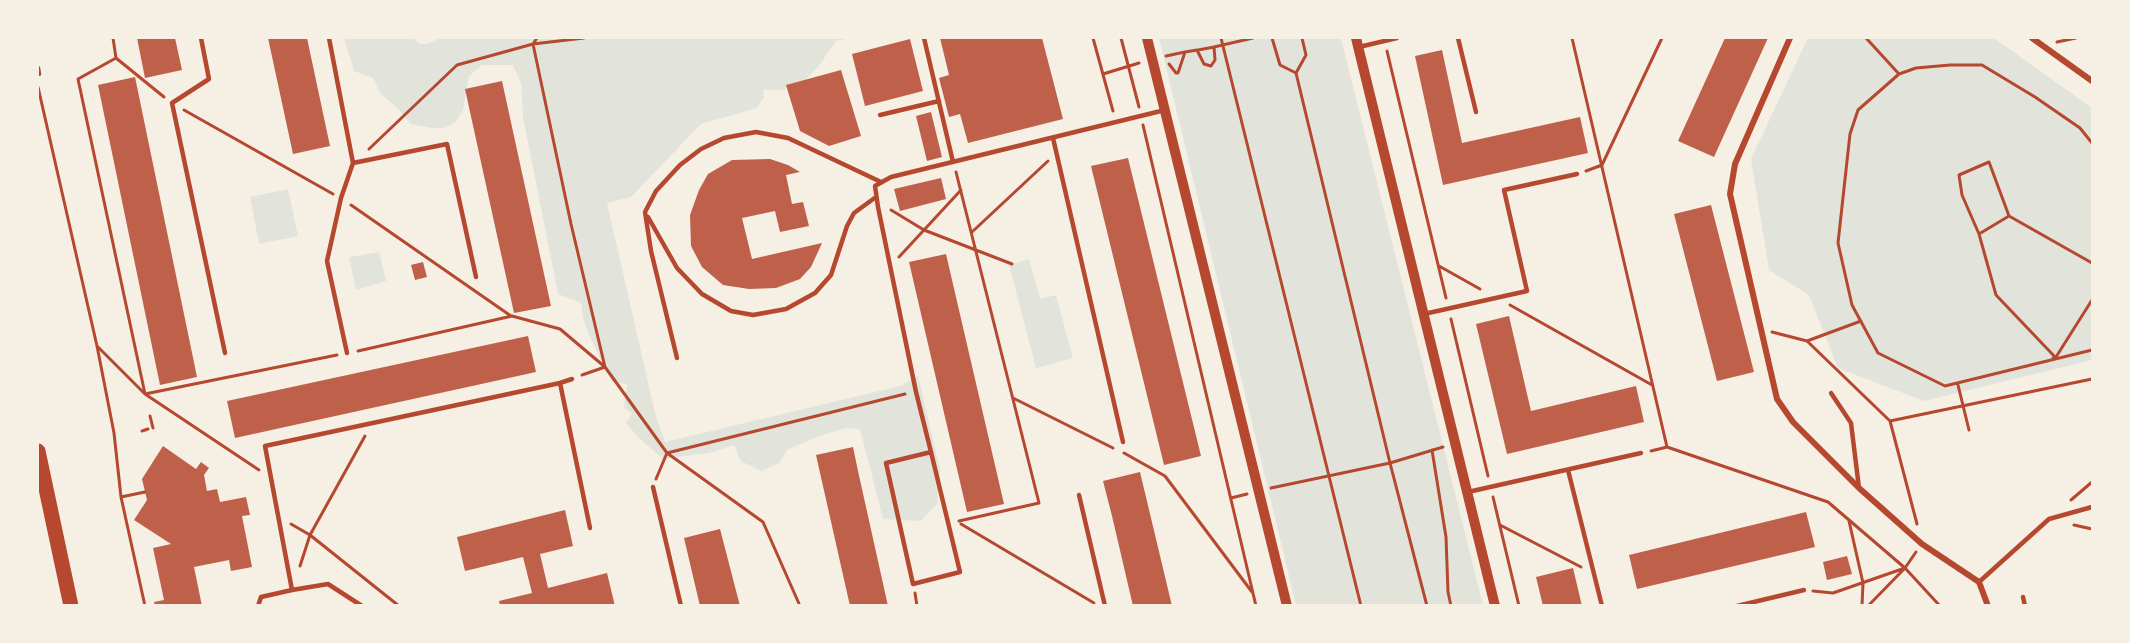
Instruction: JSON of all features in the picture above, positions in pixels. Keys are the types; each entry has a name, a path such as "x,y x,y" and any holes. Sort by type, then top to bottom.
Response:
{"main road":[{"path":"38,451 71,606"}],"street":[{"path":"1147,38 1287,606"},
{"path":"1790,38 1735,164 1730,194 1778,399 1794,422 1859,488 1922,544 1979,582 1988,606"},
{"path":"2032,38 2092,81"},
{"path":"1357,42 1495,606"}],"lane":[{"path":"201,38 209,79 172,103 225,353"},
{"path":"329,38 353,163 341,198 327,261 347,353"},
{"path":"924,38 953,162"},
{"path":"1357,42 1397,38"},
{"path":"1458,38 1476,112"},
{"path":"880,115 939,101"},
{"path":"931,452 886,463 913,584 960,572 931,452 916,392 875,186 891,177 1165,110"},
{"path":"677,358 651,251 645,212 656,191 680,165 701,149 724,138 756,132 788,138 881,182"},
{"path":"1053,138 1123,442"},
{"path":"353,163 447,144 476,277"},
{"path":"1424,314 1527,291 1504,190 1577,174"},
{"path":"645,212 677,268 702,294 731,311 753,315 786,309 815,293 831,275 847,226 854,213 876,197"},
{"path":"292,590 265,446 572,379"},
{"path":"560,383 590,528"},
{"path":"1831,393 1851,423 1859,488"},
{"path":"1467,492 1641,453"},
{"path":"1568,470 1602,606"},
{"path":"653,487 681,606"},
{"path":"1079,495 1105,606"},
{"path":"1979,582 2049,519 2092,507"},
{"path":"258,606 261,597 328,584 362,606"},
{"path":"1737,606 1804,590"},
{"path":"2023,597 2025,606"}],"path":[{"path":"112,38 116,58 172,103"},
{"path":"537,38 533,44 571,224 605,367"},
{"path":"353,163 457,65 533,44 584,38"},
{"path":"1093,38 1115,122"},
{"path":"1121,38 1256,606"},
{"path":"1221,38 1360,606"},
{"path":"1185,52 1178,73 1176,73 1163,56 1252,38"},
{"path":"1272,38 1280,65 1296,73"},
{"path":"1302,38 1306,55 1296,73 1390,463 1427,606"},
{"path":"1572,38 1667,447"},
{"path":"1577,174 1602,165 1662,38"},
{"path":"1866,38 1899,74"},
{"path":"1385,40 1519,606"},
{"path":"1197,50 1204,64 1211,66 1215,60 1214,46"},
{"path":"116,58 78,79 145,394"},
{"path":"1103,74 1152,59"},
{"path":"2092,143 2080,128 2036,97 1982,65 1916,68 1899,74 1858,110 1850,134 1838,243 1852,305 1878,353 1945,386 2092,350"},
{"path":"38,87 97,346 114,434 121,497 145,606"},
{"path":"972,232 1047,162 1054,145"},
{"path":"953,162 1039,503 957,522 1098,606"},
{"path":"2056,358 1996,295 1979,234 1962,195 1959,175 1989,162 2009,216 2092,263"},
{"path":"897,258 961,190"},
{"path":"876,197 896,214 924,230 1012,264"},
{"path":"1979,234 2009,216"},
{"path":"1438,266 1652,385"},
{"path":"2046,361 2056,358 2092,300"},
{"path":"145,394 347,353 512,316 560,328 605,367 667,453 764,522 800,606"},
{"path":"1807,341 1861,321"},
{"path":"1762,330 1807,341 1890,421 1922,544 1905,568 1868,606"},
{"path":"97,346 145,394 271,478"},
{"path":"572,379 605,367"},
{"path":"1890,421 2092,379"},
{"path":"1958,384 1969,430"},
{"path":"667,453 916,392"},
{"path":"1013,398 1164,476 1253,593"},
{"path":"150,416 153,428"},
{"path":"292,590 310,535 371,424"},
{"path":"142,430 148,429"},
{"path":"1270,489 1390,463 1479,439"},
{"path":"1641,453 1667,447 1828,502 1905,568 1940,606"},
{"path":"1432,450 1446,537 1448,592 1451,606"},
{"path":"653,487 667,453"},
{"path":"121,497 145,492"},
{"path":"279,516 310,535 399,606"},
{"path":"1849,520 1863,583 1862,606"},
{"path":"1500,525 1594,573"},
{"path":"1804,590 1833,593 1905,568"}],"shaded area":[{"path":"344,38 414,38 419,44 427,44 437,38 850,38 836,41 818,67 800,86 787,85 785,90 763,90 764,97 757,108 701,124 631,197 607,203 655,413 665,442 900,386 918,376 940,469 937,504 921,521 883,519 860,429 846,428 819,436 787,450 779,463 761,471 741,461 734,445 709,453 663,459 626,423 632,413 624,408 627,384 612,382 590,337 581,303 558,294 523,117 521,83 513,65 482,65 469,76 463,110 456,122 444,128 432,128 411,124 381,94 373,78 354,71"},
{"path":"1159,38 1341,38 1483,605 1296,605"},
{"path":"1808,38 1994,38 2092,108 2092,360 1924,401 1838,368 1809,295 1769,270 1751,159"},
{"path":"288,189 298,236 259,244 250,197"},
{"path":"379,252 386,281 356,290 349,257"},
{"path":"1029,259 1040,299 1056,295 1073,358 1036,368 1009,265"}],"building":[{"path":"137,38 175,38 182,70 145,78"},
{"path":"268,38 307,38 330,146 293,154"},
{"path":"940,38 1042,38 1063,119 968,143 960,114 949,117 939,78 949,75"},
{"path":"1725,38 1768,38 1714,157 1678,141"},
{"path":"910,39 923,91 865,106 852,54"},
{"path":"1442,50 1462,143 1580,117 1588,153 1443,185 1415,56"},
{"path":"841,70 861,136 829,146 800,131 786,85"},
{"path":"135,77 197,377 160,385 98,85"},
{"path":"502,81 551,306 514,313 465,89"},
{"path":"931,112 942,157 927,161 916,116"},
{"path":"1128,158 1201,456 1164,465 1091,166"},
{"path":"770,159 800,172 786,175 792,204 803,202 809,226 780,232 775,211 742,218 752,259 822,243 811,267 800,279 776,288 749,289 723,285 702,267 691,246 690,215 699,190 708,174 732,160"},
{"path":"941,178 946,199 900,211 894,189"},
{"path":"1711,205 1754,372 1717,381 1674,214"},
{"path":"946,254 1004,504 967,512 909,262"},
{"path":"423,262 427,277 415,280 411,265"},
{"path":"1509,316 1531,411 1636,386 1644,422 1507,454 1476,324"},
{"path":"528,336 536,372 235,438 227,401"},
{"path":"163,446 196,469 201,462 209,468 204,475 207,491 217,489 220,502 246,497 250,515 242,516 252,567 231,571 229,560 194,567 202,606 155,606 154,602 164,600 153,548 171,544 134,520 147,500 142,479"},
{"path":"853,447 888,606 850,606 816,455"},
{"path":"1140,472 1172,606 1133,606 1103,481"},
{"path":"565,510 573,546 540,554 548,588 607,573 615,606 500,606 499,601 532,593 523,557 465,571 457,537"},
{"path":"1806,512 1815,547 1637,589 1629,555"},
{"path":"720,529 740,606 700,606 684,538"},
{"path":"1847,556 1852,574 1827,580 1823,562"},
{"path":"1573,568 1582,606 1543,606 1536,577"}]}
